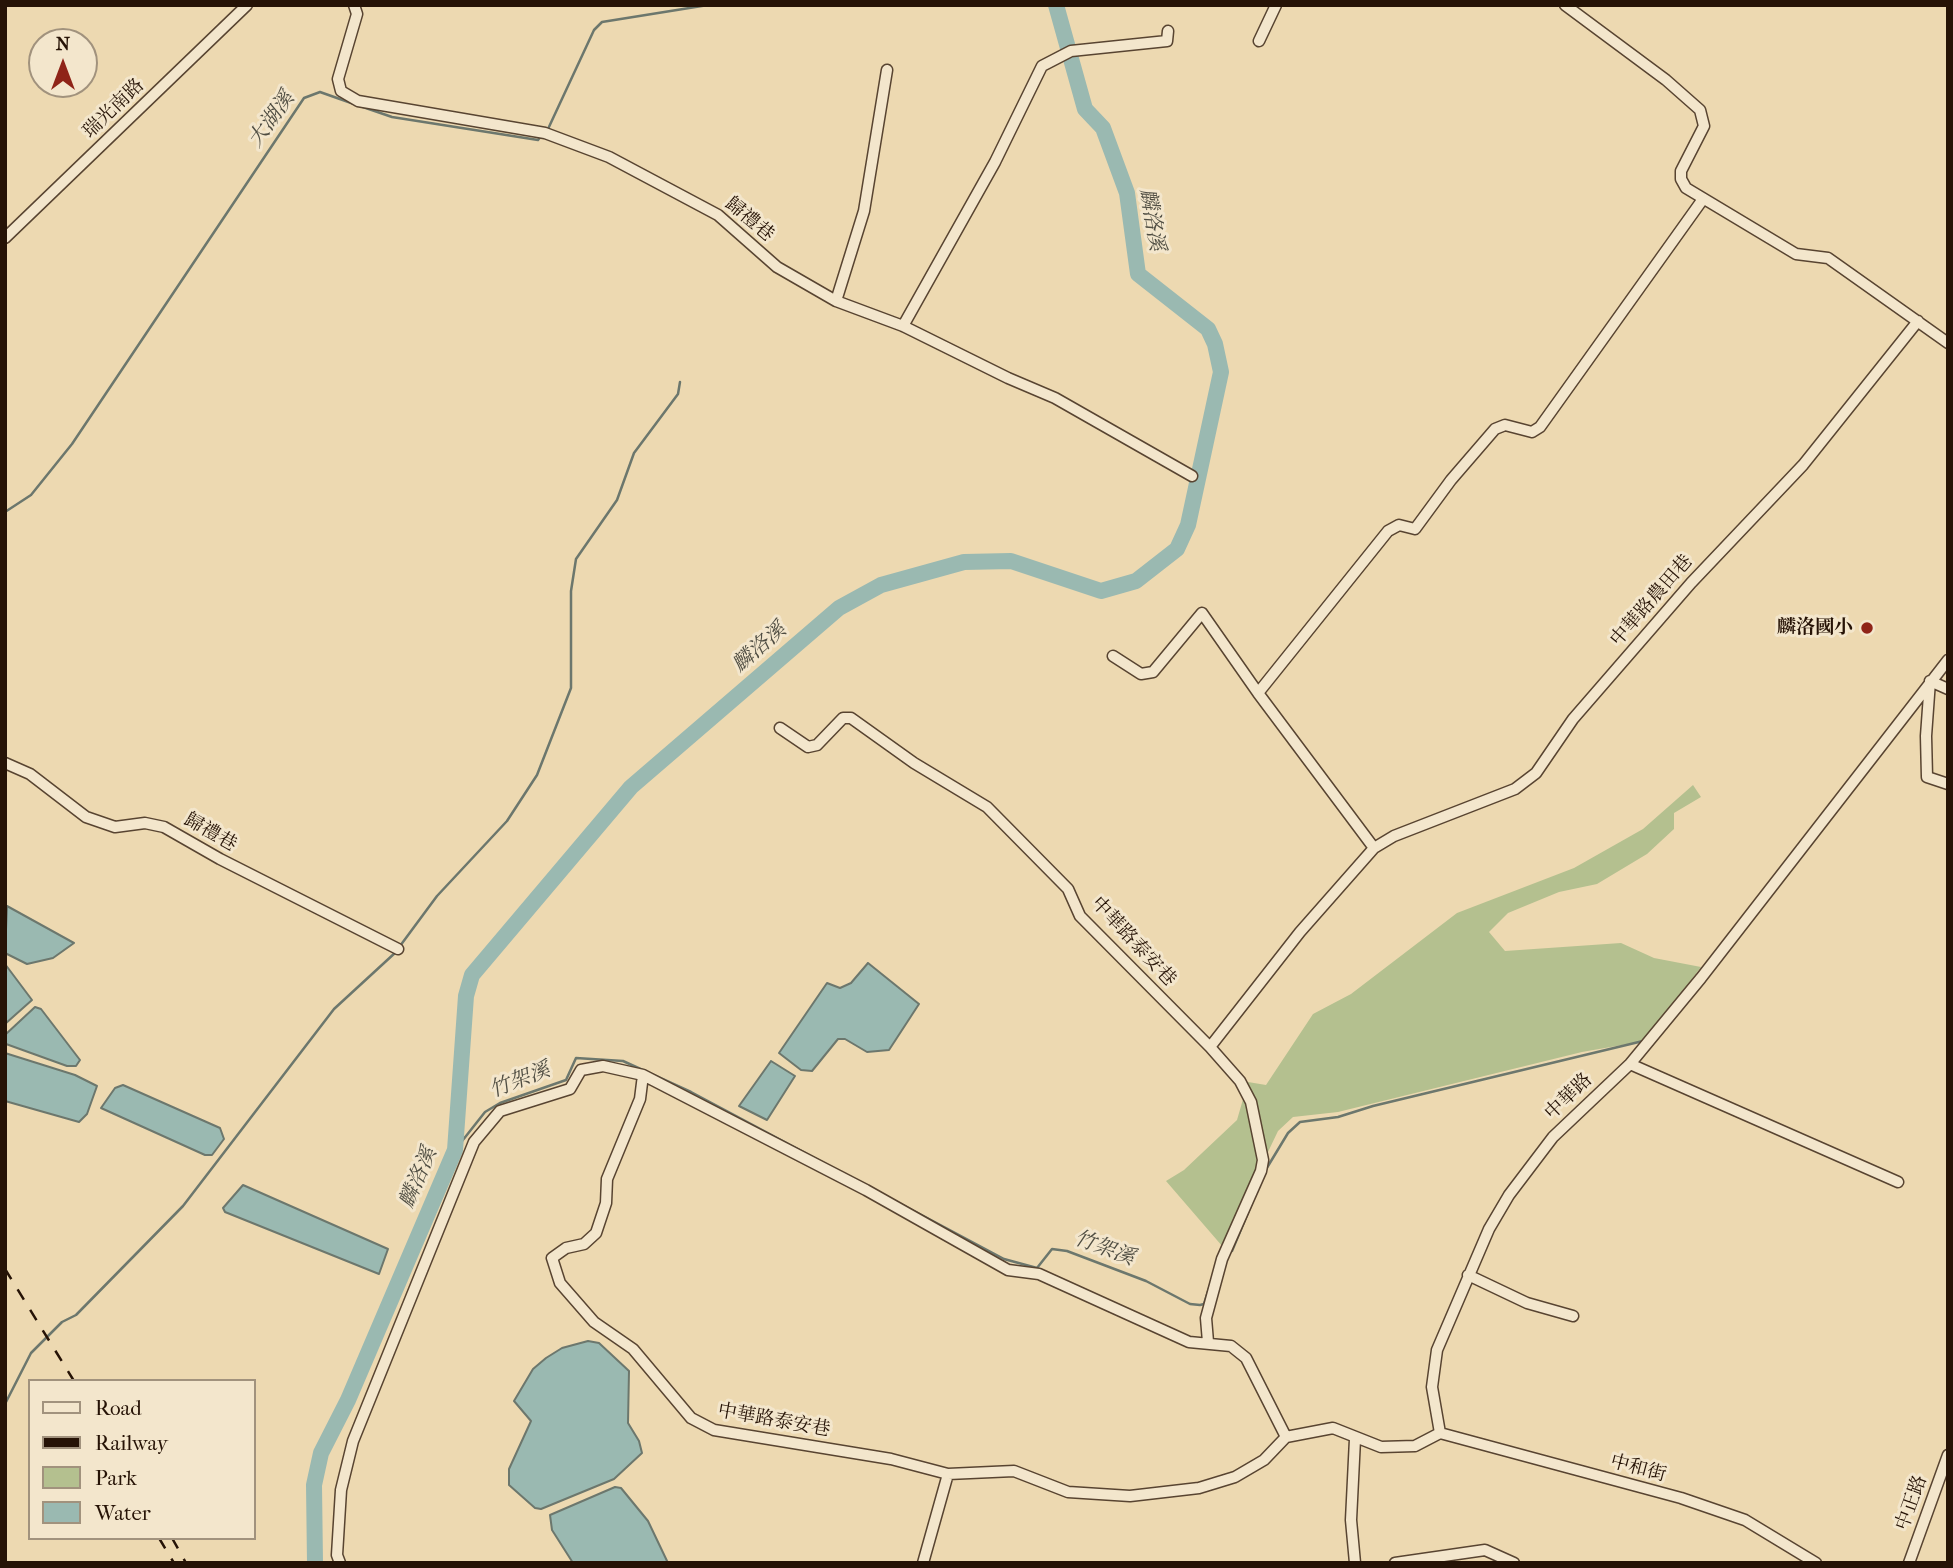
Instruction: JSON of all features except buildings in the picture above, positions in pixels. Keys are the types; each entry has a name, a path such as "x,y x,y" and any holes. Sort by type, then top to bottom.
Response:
{"street":[{"name":"瑞光南路","path":"5,238 247,5"},
{"name":"歸禮巷","path":"354,5 357,14 338,79 341,91 358,101 545,133 609,157 718,215 777,267 836,301 903,326 1007,379 1055,398 1192,476"},
{"path":"1259,41 1276,5"},
{"path":"1565,5 1666,80 1700,110 1704,126 1681,170 1681,179 1686,188 1796,254 1828,258 1948,343"},
{"path":"903,326 995,162 1042,66 1058,55 1071,51 1167,41 1168,31"},
{"path":"836,301 864,211 887,71"},
{"path":"1258,693 1388,531 1399,526 1415,529 1451,480 1494,429 1506,425 1532,432 1540,427 1703,199"},
{"name":"中華路農田巷","path":"1210,1047 1300,932 1374,848 1394,836 1515,789 1536,773 1573,719 1691,583 1803,465 1918,321"},
{"path":"1113,656 1141,674 1153,672 1202,613 1374,848"},
{"name":"中華路","path":"1440,1433 1432,1387 1433,1366 1489,1229 1531,1163 1584,1105 1630,1064 1800,852 1948,660"},
{"path":"1948,689 1930,681 1927,777 1948,784"},
{"name":"中華路泰安巷","path":"780,728 808,747 817,745 843,718 850,718 914,763 987,807 1068,889 1080,916 1210,1047 1240,1082 1251,1102 1263,1154 1261,1171 1226,1250 1206,1318 1208,1342"},
{"name":"歸禮巷","path":"5,763 30,774 86,817 115,827 145,823 164,827 220,859 398,949"},
{"path":"1630,1064 1898,1182"},
{"path":"340,1563 337,1555 341,1490 353,1441 474,1142 500,1111 569,1089 581,1070 603,1066 643,1075 866,1189 1008,1270 1038,1274 1189,1342 1231,1346 1246,1358 1286,1437 1333,1428 1345,1431 1355,1439 1381,1447 1415,1446 1440,1433"},
{"name":"中華路泰安巷","path":"643,1075 640,1099 607,1180 606,1203 596,1233 584,1244 566,1248 552,1258 560,1283 594,1322 633,1349 691,1418 714,1430 891,1458 948,1474 1014,1471 1068,1492 1130,1496 1199,1488 1235,1477 1264,1460 1286,1437"},
{"path":"1468,1275 1527,1303 1573,1316"},
{"name":"中和街","path":"1440,1433 1681,1497 1745,1520 1816,1563"},
{"path":"1355,1439 1351,1520 1355,1563"},
{"name":"中正路","path":"1909,1563 1948,1455"},
{"path":"923,1563 948,1474"},
{"path":"1395,1563 1485,1550 1514,1563"}],"green space":[{"path":"1693,785 1701,797 1674,813 1674,829 1647,854 1597,884 1559,892 1508,913 1489,932 1505,951 1621,943 1654,958 1701,967 1645,1041 1582,1052 1338,1112 1293,1117 1278,1131 1257,1175 1229,1254 1166,1181 1184,1170 1237,1120 1248,1082 1266,1085 1313,1014 1351,994 1457,913 1574,868 1643,829"}],"water":[{"path":"7,906 74,943 53,958 27,964 5,953"},
{"path":"868,963 919,1004 889,1050 867,1052 845,1039 838,1039 812,1071 801,1070 779,1053 827,983 840,988 851,983"},
{"path":"5,964 32,1000 5,1024"},
{"path":"35,1007 41,1009 80,1060 76,1066 67,1066 6,1044 6,1034"},
{"path":"5,1053 75,1075 97,1086 87,1114 79,1122 5,1101"},
{"path":"771,1061 795,1076 767,1120 739,1106"},
{"path":"123,1085 220,1128 224,1139 212,1155 205,1155 101,1108 115,1088"},
{"path":"243,1185 388,1249 379,1274 225,1212 223,1208"},
{"path":"588,1341 599,1343 629,1371 628,1423 639,1441 642,1453 614,1479 541,1509 535,1508 509,1485 509,1469 531,1421 514,1401 533,1369 546,1358 562,1348"},
{"path":"615,1487 621,1488 648,1521 668,1563 573,1563 552,1530 550,1515"}],"waterway":[{"name":"大湖溪","path":"548,129 594,30 602,22 708,5"},
{"name":"麟洛溪","path":"315,1563 314,1485 321,1453 348,1400 455,1150 466,996 472,975 631,787 839,608 881,585 964,562 1011,561 1101,591 1136,581 1177,549 1188,525 1221,372 1215,344 1208,329 1138,274 1127,193 1103,128 1085,109 1056,5"},
{"name":"大湖溪","path":"5,512 31,495 72,444 304,98 320,92 354,104"},
{"name":"大湖溪","path":"360,106 392,117 538,140 541,136"},
{"path":"400,946 437,896 507,821 537,775 571,688 571,591 576,559 617,500 634,453 678,394 680,382"},
{"path":"5,1404 31,1353 62,1322 76,1315 183,1206 334,1009 396,952"},
{"name":"竹架溪","path":"1265,1171 1288,1133 1300,1122 1338,1117 1373,1106 1643,1041"},
{"name":"竹架溪","path":"455,1150 485,1112 500,1103 566,1080 576,1058 623,1061 691,1092 1004,1259 1037,1268 1052,1249 1067,1251 1146,1281 1190,1304 1200,1305 1204,1304 1221,1251"},
{"name":"竹架溪","path":"1228,1251 1232,1251 1252,1203"}],"railway":[{"path":"5,1269 73,1379"},
{"path":"160,1540 174,1563"},
{"path":"173,1540 186,1563"}],"place":[{"name":"麟洛國小","path":"1867,628"}]}
